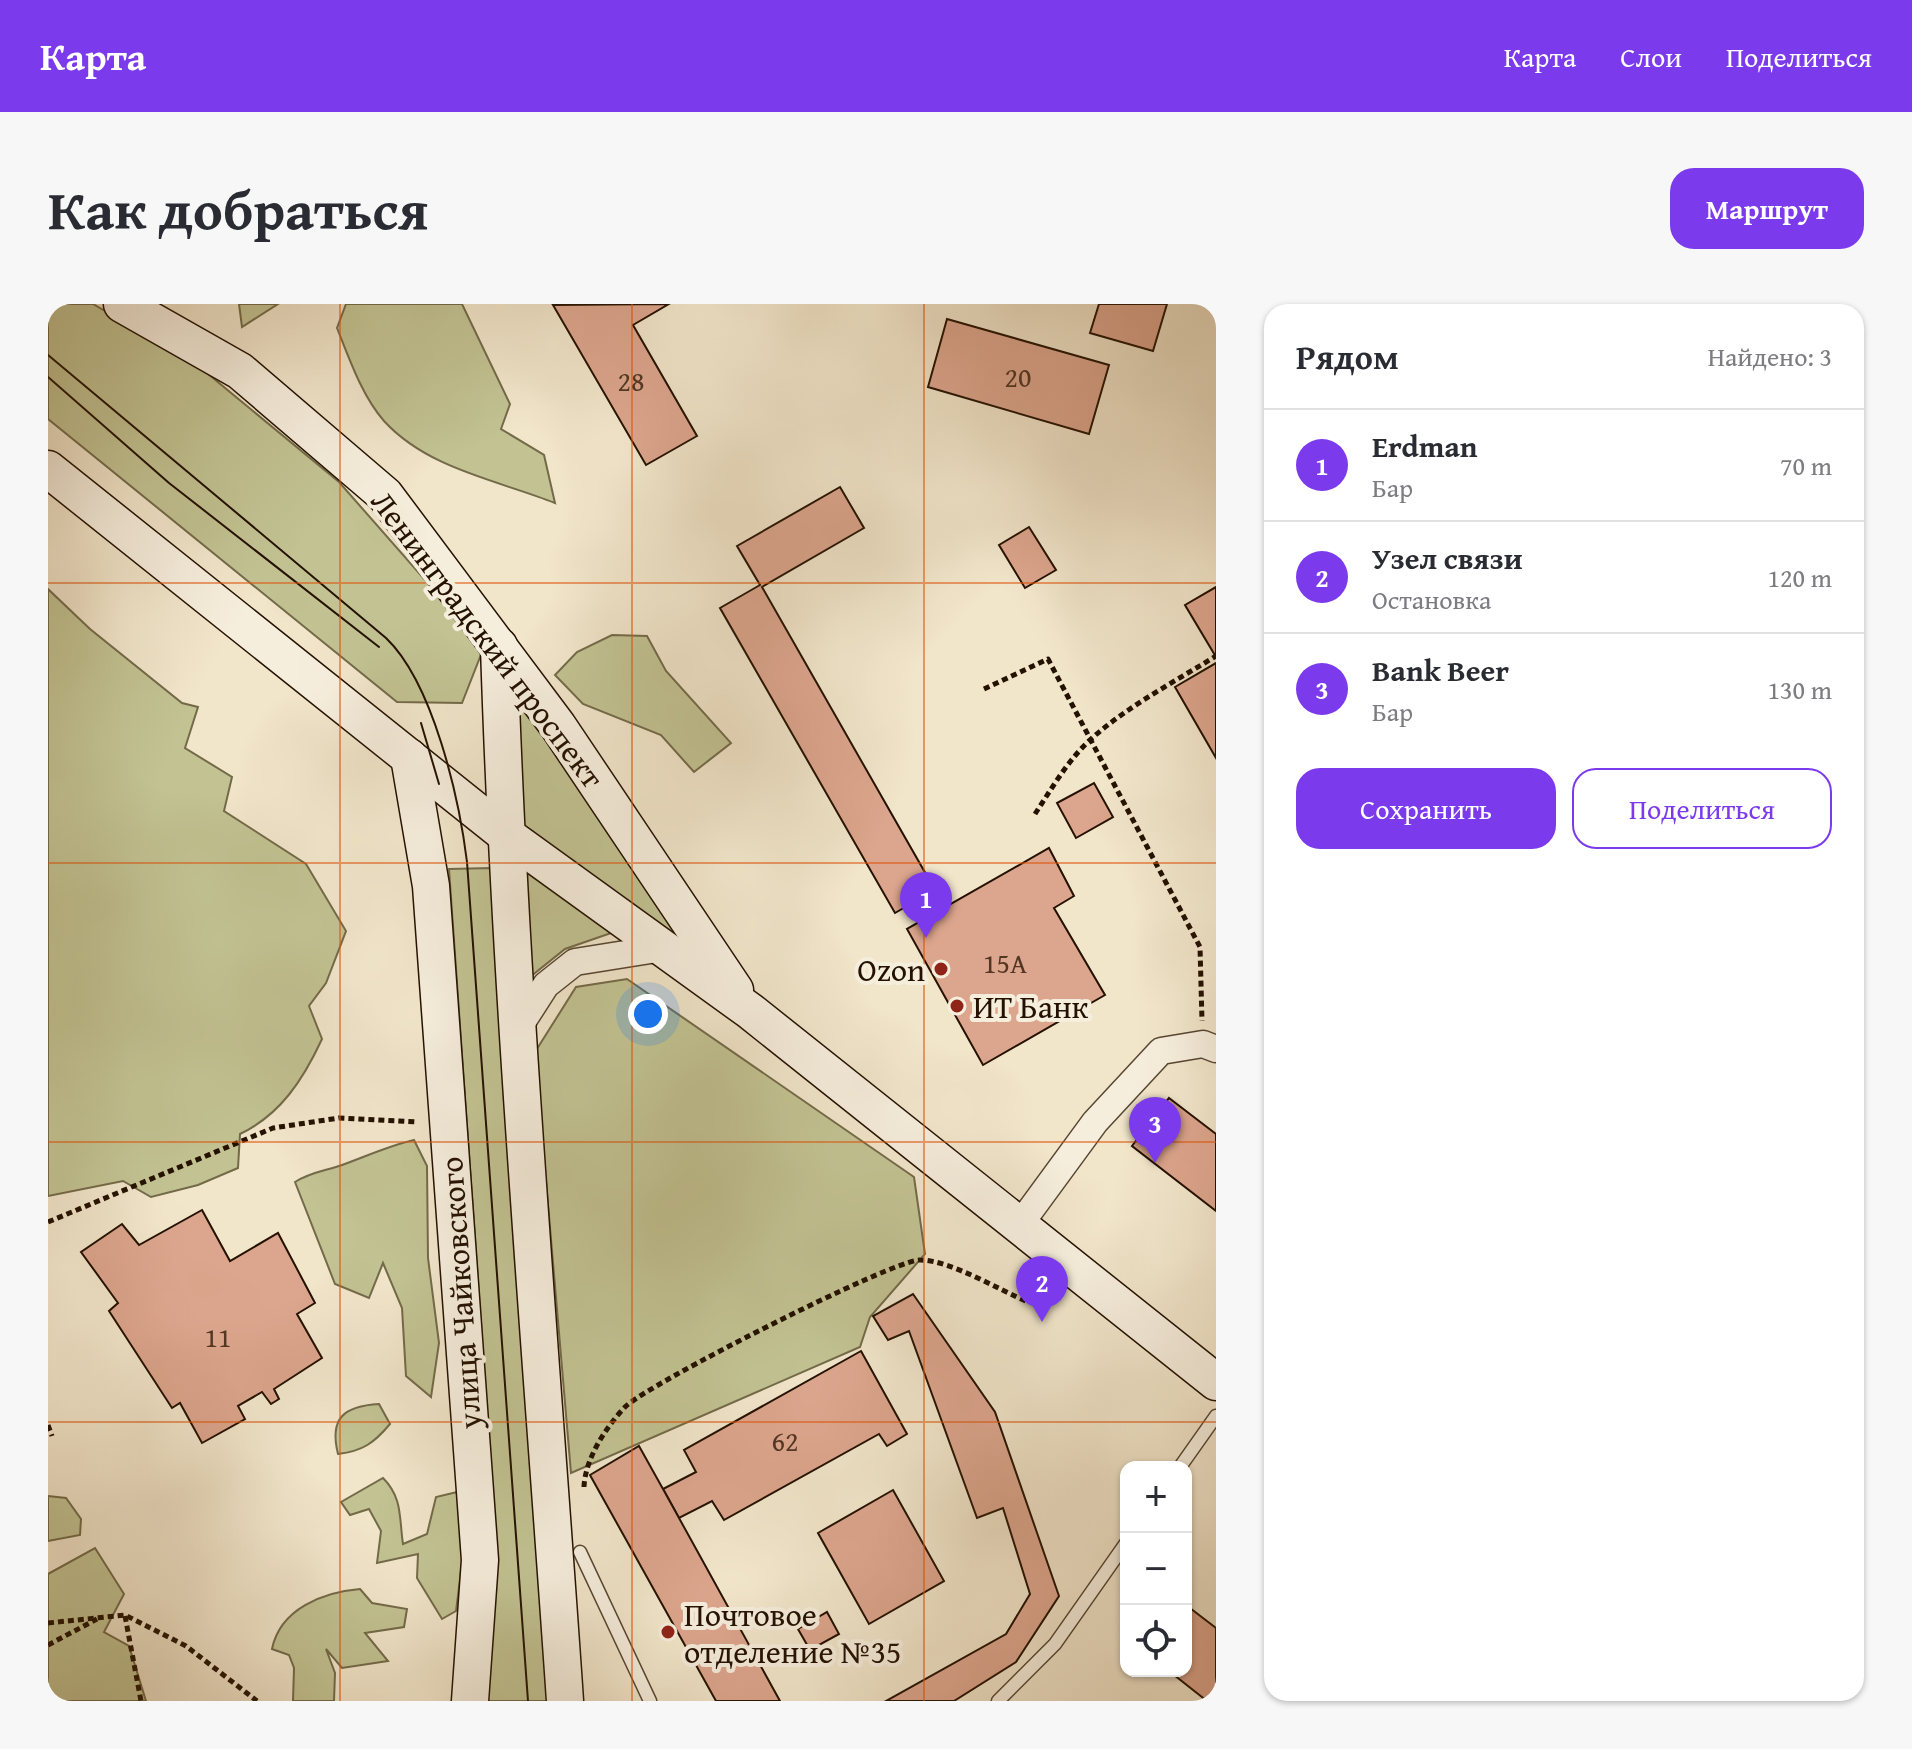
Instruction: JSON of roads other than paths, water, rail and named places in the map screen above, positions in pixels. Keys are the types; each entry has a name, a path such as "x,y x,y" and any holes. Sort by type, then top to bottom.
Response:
{"main road":[{"name":"Ленинградский проспект","path":"122,304 240,371 385,495 558,726 750,1011"},
{"name":"Ленинградский проспект","path":"48,469 505,834 750,1011 1216,1382"},
{"path":"499,646 505,834 517,1030 565,1701"},
{"name":"улица Чайковского","path":"409,757 431,886 480,1560 470,1701"}],"street":[{"path":"517,1030 546,985 575,962 663,948"},
{"path":"1018,1227 1095,1122 1161,1051 1209,1046"}],"lane":[{"path":"1184,1461 1216,1416"},
{"path":"580,1552 650,1701"},
{"path":"998,1701 1055,1644 1120,1552"}],"tram line":[{"path":"48,355 386,638 403,658 417,683 441,742 458,806 467,862 528,1701"},
{"path":"48,377 169,483 379,647"},
{"path":"421,723 439,784"}],"place":[{"name":"Erdman","path":"926,938"},
{"name":"Ozon","path":"941,969"},
{"name":"ИТ Банк","path":"957,1006"},
{"name":"Bank Beer","path":"1155,1163"},
{"name":"Узел связи","path":"1042,1322"},
{"name":"Почтовое отделение №35","path":"668,1632"}]}
